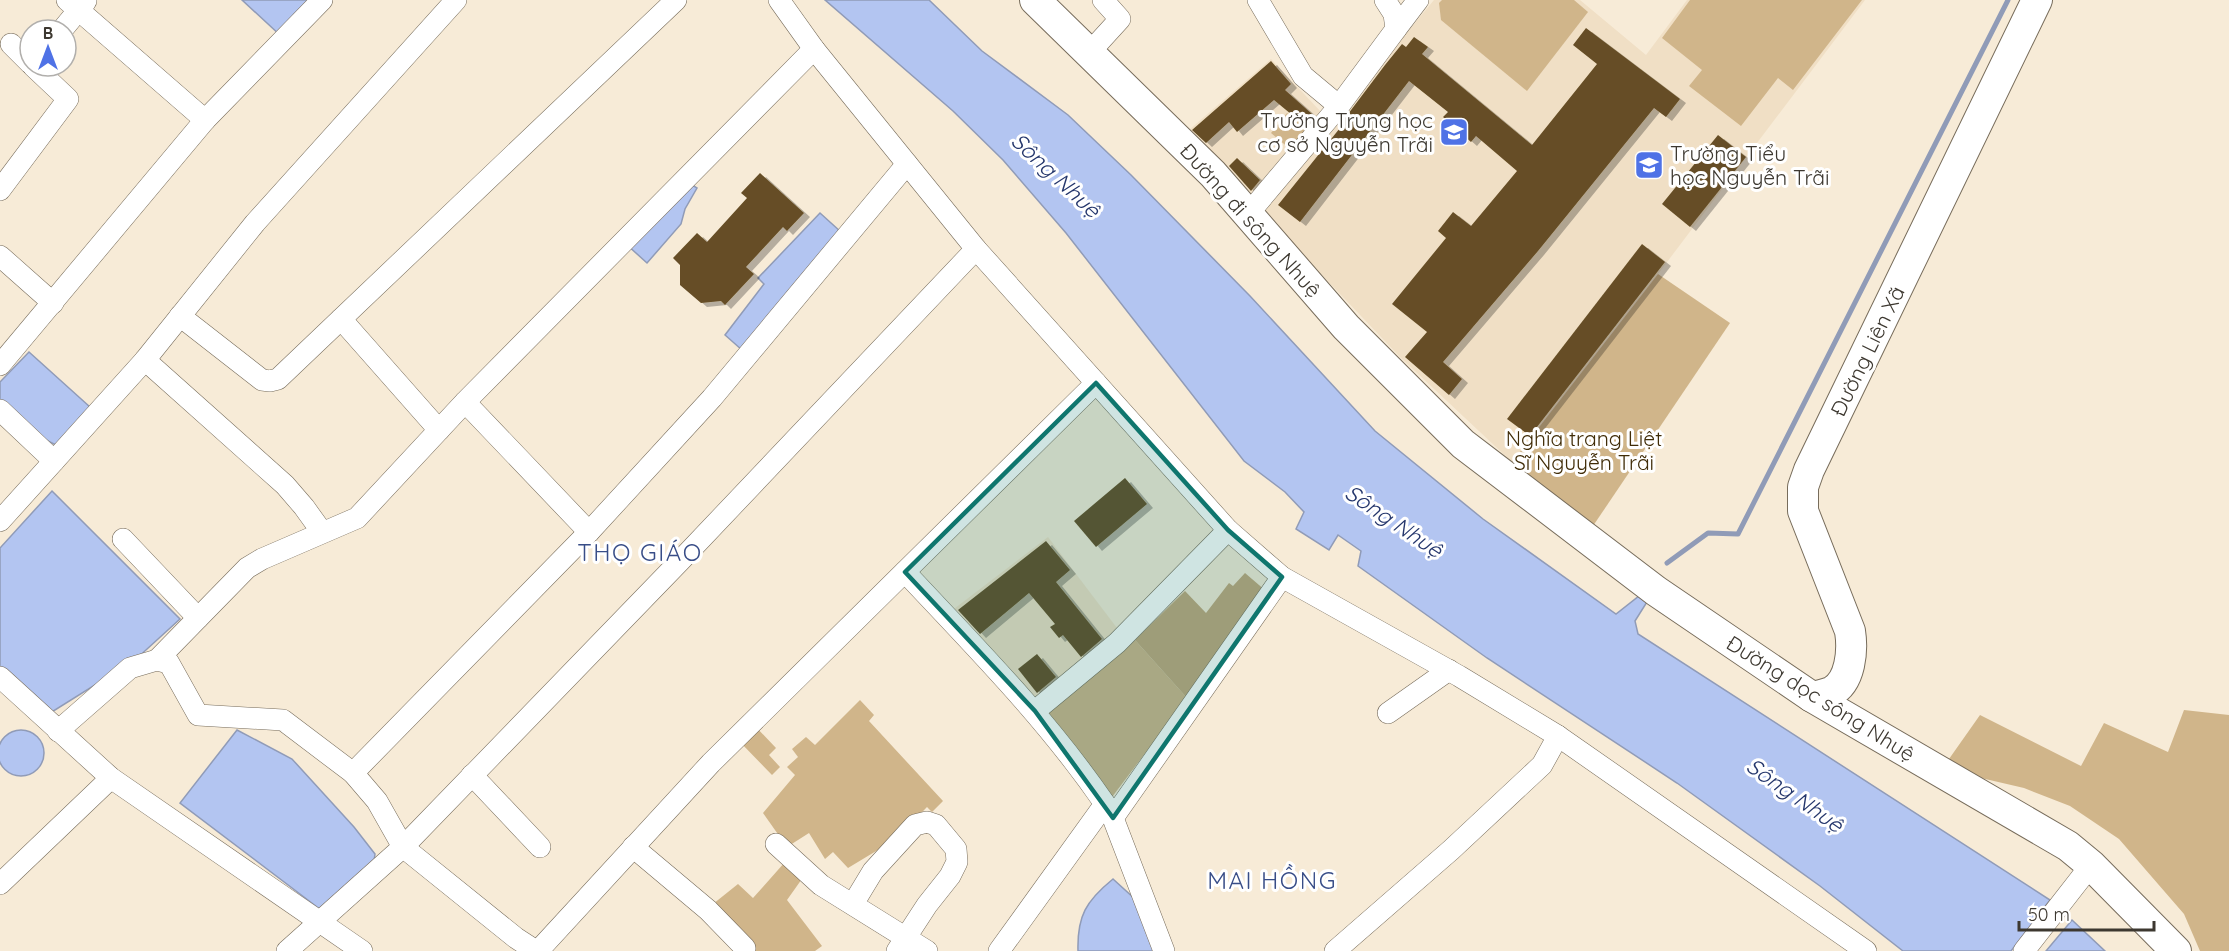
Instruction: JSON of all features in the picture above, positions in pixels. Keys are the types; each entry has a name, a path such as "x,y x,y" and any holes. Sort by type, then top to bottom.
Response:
{"street":[{"path":"0,365 205,120 322,0"},
{"path":"0,521 145,360 255,223 456,0"},
{"path":"180,316 262,380 278,379 676,0"},
{"path":"779,0 814,49 976,249 1228,530 1282,577 1449,670 1558,736 1866,951"},
{"name":"Đường đi sông Nhuệ","path":"1035,0 1213,174 1346,327 1463,444"},
{"path":"1089,53 1120,19 1103,0"},
{"path":"1258,0 1304,76 1339,106"},
{"path":"1385,0 1394,14 1396,29"},
{"path":"1249,213 1339,106 1418,0"},
{"name":"Đường Liên Xã","path":"1812,698 1831,692 1838,686 1848,667 1852,645 1850,632 1803,511 1803,487 1809,470 2037,0"},
{"path":"69,18 78,3 205,120"},
{"path":"11,44 18,51"},
{"path":"58,731 124,672 157,660 247,568 357,518 465,402 814,49"},
{"path":"0,190 68,99 46,78"},
{"path":"353,772 589,532 712,398 907,164"},
{"path":"287,951 403,847 680,561 976,249"},
{"path":"0,256 53,303"},
{"path":"341,319 439,430"},
{"path":"145,360 285,485 322,532"},
{"path":"157,660 169,663 198,716 284,720 353,772 377,801 403,847 516,938 537,951 711,763 1096,383"},
{"path":"465,402 589,532"},
{"path":"0,410 54,461"},
{"name":"Đường dọc sông Nhuệ","path":"1463,444 1656,591 1812,698 2068,846 2176,951"},
{"path":"1035,711 1118,643 1228,530"},
{"path":"123,539 198,618"},
{"path":"904,572 1035,711 1075,760 1109,811 1164,951"},
{"path":"999,951 1109,811 1282,577"},
{"path":"1388,713 1449,670"},
{"path":"0,677 111,778 362,951"},
{"path":"1335,951 1452,850 1542,765 1558,736"},
{"path":"472,775 540,847"},
{"path":"0,884 111,778"},
{"path":"853,904 873,871 915,825 927,822 936,825 956,849 957,862 950,876 901,944"},
{"path":"776,844 821,885 853,904 901,944 927,951"},
{"path":"633,847 708,910 745,948"},
{"path":"2024,951 2091,866"}],"highlighted area":[{"path":"1096,383 1228,530 1282,577 1113,818 1035,711 905,572"}],"shaded area":[{"path":"1434,0 1580,0 1646,55 1687,0 1865,0 1658,274 1512,462 1401,358 1260,210"},
{"path":"1271,59 1322,113 1253,199 1189,130"},
{"path":"1048,537 1120,632 1035,706 950,612"},
{"path":"1245,573 1266,591 1187,698 1135,640 1185,591 1206,613 1229,583 1233,586"}],"green space":[{"path":"1442,0 1574,0 1588,12 1527,91 1441,20 1439,3"},
{"path":"1690,0 1862,0 1793,90 1778,78 1741,126 1689,86 1702,70 1662,38"},
{"path":"1287,113 1306,129 1290,149 1271,133"},
{"name":"Nghĩa trang Liệt Sĩ Nguyễn Trãi","path":"1658,274 1730,323 1593,526 1512,462"},
{"path":"1135,640 1187,698 1109,801 1043,714"},
{"path":"860,700 874,715 869,721 943,801 932,812 927,807 896,839 848,868 833,852 825,859 809,833 787,847 763,813 795,775 787,767 798,757 792,749 806,737 815,745"},
{"path":"2184,710 2229,715 2229,951 2200,951 2184,914 2119,839 2070,806 2024,788 1981,778 1949,759 1980,715 2081,766 2104,723 2168,752"},
{"path":"755,726 776,748 769,755 780,767 772,775 739,741"},
{"path":"785,862 804,876 787,900 822,946 815,951 744,951 708,908 738,884 753,898"}],"water":[{"path":"242,0 314,0 281,36"},
{"name":"Sông Nhuệ","path":"825,0 929,0 982,51 1068,115 1131,175 1250,296 1375,431 1483,519 1616,614 1639,596 1647,602 1635,621 1638,634 2050,900 2011,951 1903,951 1820,886 1677,783 1487,658 1358,566 1361,551 1338,535 1329,550 1296,529 1304,512 1285,492 1244,461 1066,233 1003,160 953,111"},
{"path":"686,181 697,188 685,209 681,224 647,263 626,244"},
{"path":"820,213 841,232 742,350 725,335 764,284 758,278"},
{"path":"29,352 90,407 56,445 42,438 2,404 0,399 0,382"},
{"path":"52,491 180,619 135,660 47,715 0,667 0,548"},
{"path":"21,730 37,737 44,753 37,769 21,776 5,769 -2,753 5,737"},
{"path":"237,730 292,759 354,827 375,854 374,861 325,913 180,803"},
{"path":"1113,879 1136,900 1154,951 1078,951 1079,928 1085,910 1096,895"},
{"path":"2072,920 2105,951 2046,951"}],"building":[{"path":"1586,28 1680,99 1666,117 1654,108 1538,251 1443,362 1462,379 1449,395 1405,357 1427,332 1392,304 1446,238 1438,231 1453,212 1471,226 1517,171 1476,136 1471,142 1443,117 1448,112 1409,81 1300,222 1278,205 1344,123 1342,122 1402,44 1406,47 1414,37 1428,47 1422,54 1532,145 1597,64 1573,45"},
{"path":"1271,61 1291,84 1285,90 1312,114 1303,124 1274,100 1237,132 1229,122 1206,143 1192,130"},
{"path":"1718,135 1746,157 1690,227 1662,204"},
{"path":"1237,158 1260,180 1251,191 1229,166"},
{"path":"760,173 804,213 787,231 783,227 746,267 754,274 725,305 721,301 701,303 680,285 680,265 673,258 697,233 707,242 747,198 741,193"},
{"path":"1642,244 1665,262 1530,436 1507,419"},
{"path":"1125,478 1147,504 1096,547 1074,521"},
{"path":"1046,541 1070,570 1056,582 1102,639 1081,657 1063,635 1059,638 1050,627 1055,624 1029,593 980,634 958,610"},
{"path":"1037,654 1056,677 1037,693 1018,669"}],"waterway":[{"path":"1667,563 1708,533 1738,534 2008,0"}],"place":[{"name":"Trường Trung học cơ sở Nguyễn Trãi","path":"1454,132"},
{"name":"Trường Tiểu học Nguyễn Trãi","path":"1649,165"}],"district":[{"name":"THỌ GIÁO","path":"640,552"},
{"name":"MAI HỒNG","path":"1272,880"}]}
